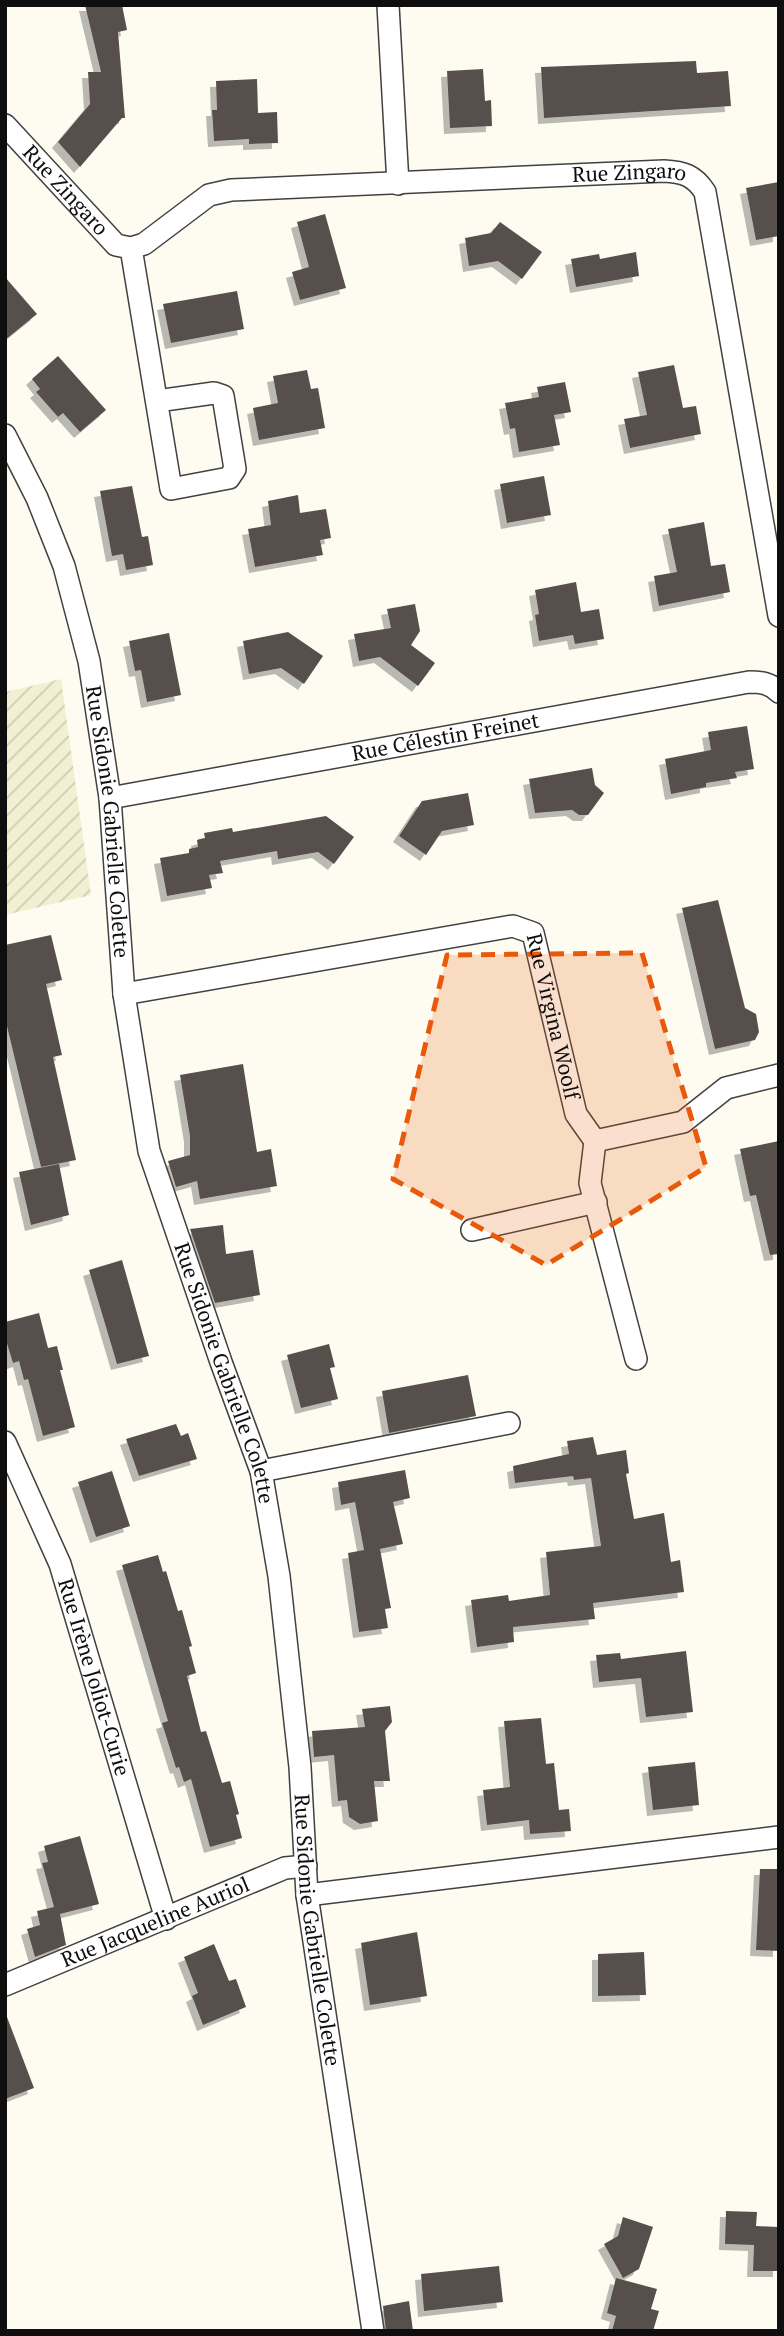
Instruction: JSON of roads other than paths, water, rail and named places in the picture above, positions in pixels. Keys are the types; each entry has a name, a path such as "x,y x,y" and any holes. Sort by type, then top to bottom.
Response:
{"street":[{"path":"387,5 398,184"},
{"name":"Rue Zingaro","path":"5,125 116,245 131,248 144,244 209,195 230,190 664,171 683,172 698,180 705,192 779,617"},
{"name":"Rue Zingaro","path":"131,248 171,489 229,478 235,469 223,396 214,393 157,401"},
{"name":"Rue Sidonie Gabrielle Colette","path":"5,435 37,498 64,566 94,690 110,798 124,994 149,1152 261,1471 281,1590 300,1767 307,1895 373,2331"},
{"name":"Rue Célestin Freinet","path":"110,798 749,682 777,682"},
{"name":"Rue Virgina Woolf","path":"124,994 513,926 533,933 576,1114 595,1141"},
{"path":"636,1359 590,1183 595,1141 683,1122 726,1087 779,1075"},
{"path":"472,1230 596,1202"},
{"path":"261,1471 509,1423"},
{"name":"Rue Irène Joliot-Curie","path":"5,1442 60,1564 166,1919"},
{"path":"307,1895 779,1837"},
{"name":"Rue Jacqueline Auriol","path":"5,1985 285,1868 306,1866"}]}
